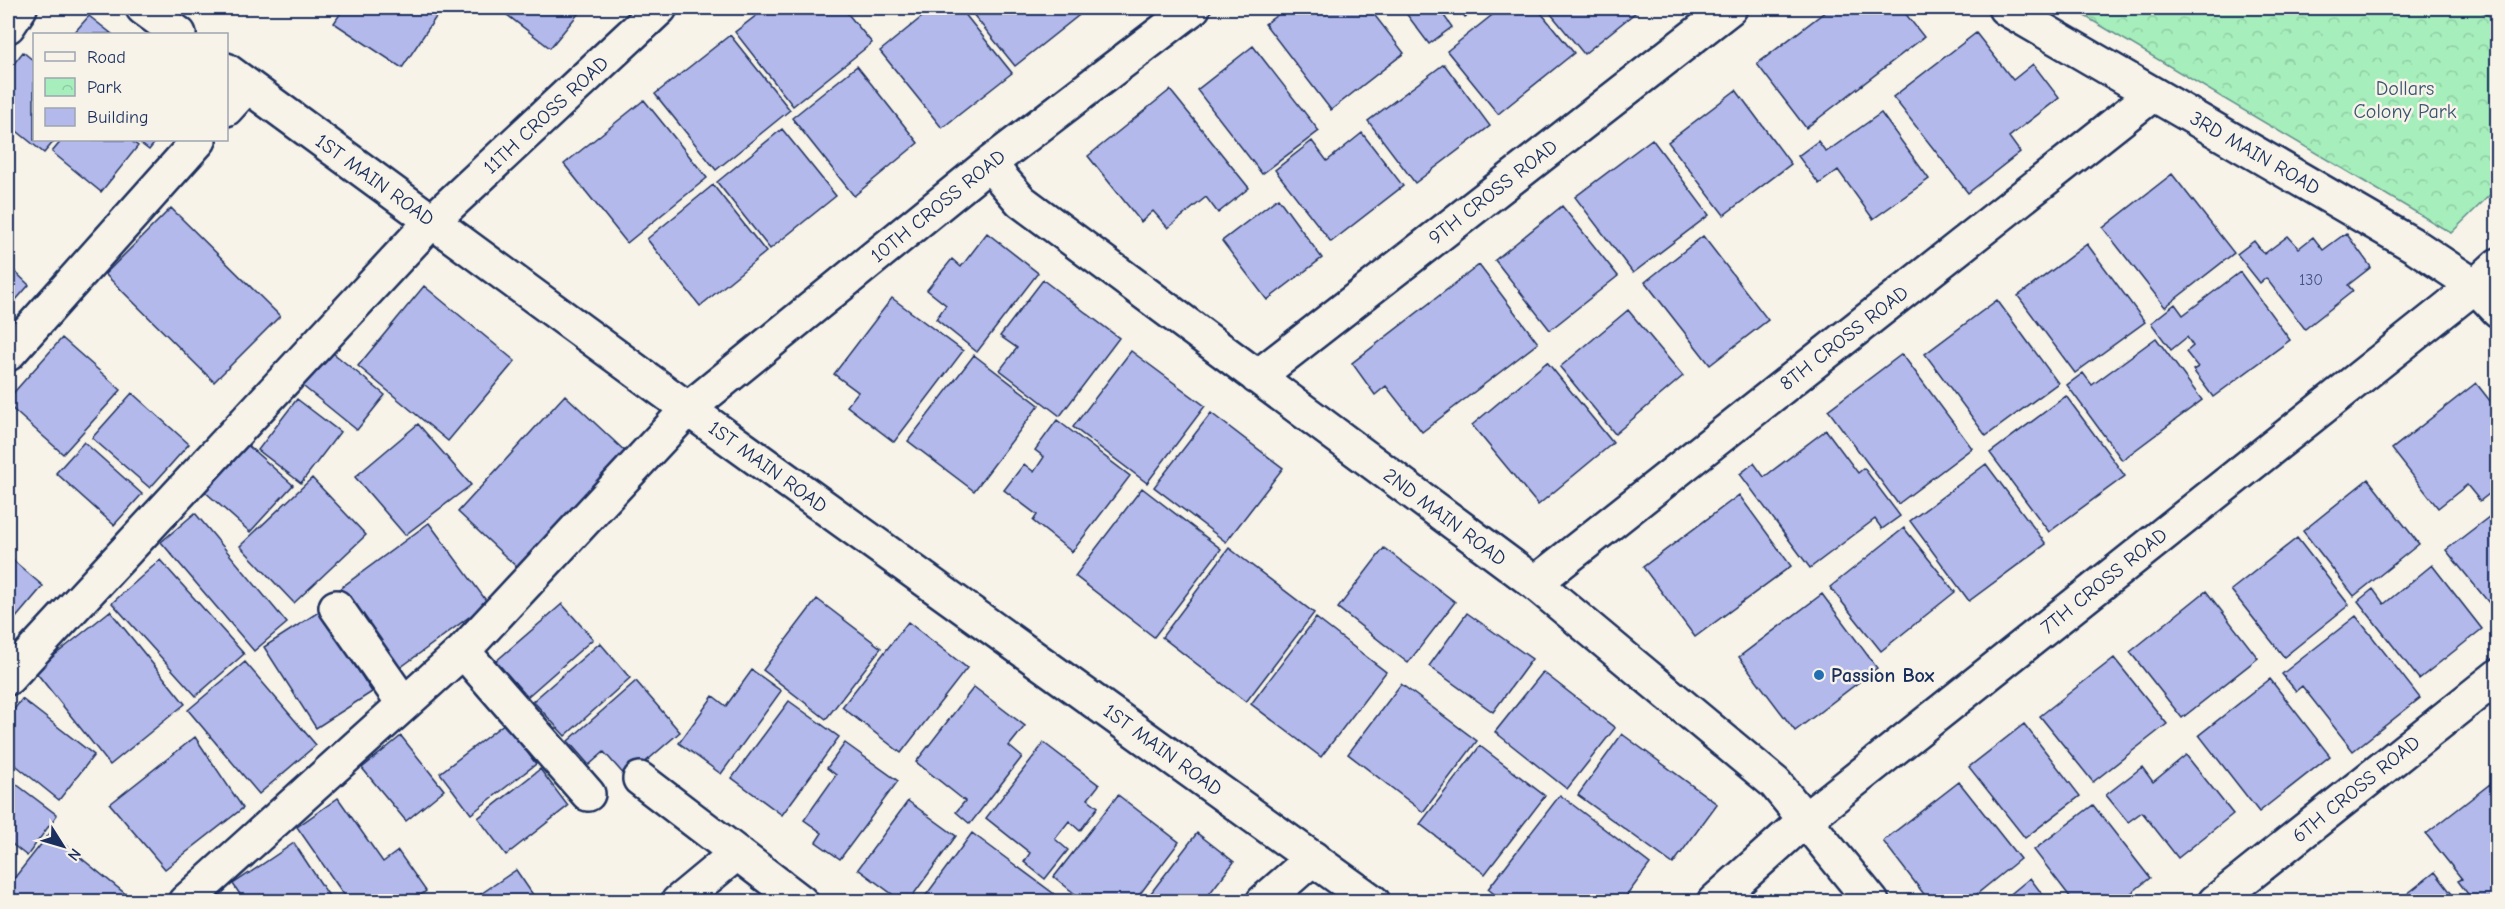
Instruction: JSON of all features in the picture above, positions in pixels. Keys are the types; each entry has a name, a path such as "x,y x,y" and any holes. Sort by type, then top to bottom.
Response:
{"street":[{"path":"8,26 21,8"},
{"path":"143,8 178,33"},
{"name":"11TH CROSS ROAD","path":"8,678 431,222 660,8"},
{"name":"10TH CROSS ROAD","path":"185,902 463,651 688,409 989,164 1193,8"},
{"name":"9TH CROSS ROAD","path":"1257,377 1730,8"},
{"name":"3RD MAIN ROAD","path":"2005,8 2415,246 2486,276 2498,310"},
{"name":"1ST MAIN ROAD","path":"234,88 431,222 1373,902"},
{"name":"8TH CROSS ROAD","path":"1534,583 2154,94"},
{"path":"8,354 199,141"},
{"name":"2ND MAIN ROAD","path":"989,164 1022,201 1534,583 1775,783 1872,902"},
{"name":"7TH CROSS ROAD","path":"1714,902 1806,819 2486,276"},
{"path":"336,607 404,704"},
{"path":"463,651 588,794"},
{"name":"6TH CROSS ROAD","path":"2215,902 2498,676"},
{"path":"640,779 801,902"},
{"path":"678,902 737,853"},
{"path":"1263,902 1313,858"}],"green space":[{"name":"Dollars Colony Park","path":"2071,8 2476,8 2497,21 2497,188 2451,233"}],"building":[{"path":"344,8 442,8 402,68 334,23"},
{"path":"498,8 583,8 550,48"},
{"path":"766,8 843,8 872,43 793,106 735,32"},
{"path":"933,8 960,8 1012,73 942,128 880,51"},
{"path":"968,8 1088,8 1015,66"},
{"path":"1287,8 1369,8 1404,53 1331,110 1265,24"},
{"path":"1402,8 1450,8 1442,13 1452,27 1429,44"},
{"path":"1459,8 1478,8 1465,17"},
{"path":"1501,8 1537,8 1574,53 1498,114 1447,51"},
{"path":"1546,8 1641,8 1584,54"},
{"path":"1830,8 1901,8 1924,37 1806,128 1757,64"},
{"path":"89,16 111,33 74,33"},
{"path":"1976,33 2013,80 2033,64 2059,98 2009,137 2020,152 1968,193 1893,97"},
{"path":"730,35 790,110 716,170 655,94"},
{"path":"1253,46 1319,131 1262,174 1197,90"},
{"path":"23,52 33,60 33,141 54,141 44,153 8,124 8,71"},
{"path":"1444,64 1490,126 1415,183 1368,121"},
{"path":"857,66 918,143 854,196 792,118"},
{"path":"1170,90 1249,188 1218,213 1206,197 1168,228 1153,211 1141,222 1088,156"},
{"path":"1736,90 1791,164 1724,215 1668,142"},
{"path":"644,100 707,178 627,243 564,164"},
{"path":"1881,113 1929,179 1873,219 1838,170 1819,184 1798,156 1818,141 1826,152"},
{"path":"782,129 836,196 770,249 717,182"},
{"path":"1362,133 1403,186 1331,242 1275,170 1312,141 1327,161"},
{"path":"1652,139 1709,215 1633,273 1575,197"},
{"path":"61,141 131,141 138,146 101,192 52,152"},
{"path":"137,141 156,141 149,150"},
{"path":"2172,174 2234,253 2165,307 2103,228"},
{"path":"713,185 766,252 700,306 647,239"},
{"path":"1278,198 1322,258 1267,300 1222,241"},
{"path":"1562,206 1618,276 1550,330 1495,260"},
{"path":"171,208 280,316 214,382 105,274"},
{"path":"987,233 1038,273 977,352 936,319 946,305 927,290 952,259 961,267"},
{"path":"2346,233 2371,267 2348,285 2353,291 2305,329 2266,278 2260,283 2237,254 2254,241 2264,254 2288,236 2299,248 2313,237 2323,250"},
{"path":"1703,236 1768,320 1710,365 1645,282"},
{"path":"2087,244 2145,322 2075,373 2018,296"},
{"path":"8,265 29,285 8,309"},
{"path":"1479,265 1538,343 1422,432 1386,386 1375,395 1352,363"},
{"path":"2240,272 2290,340 2213,397 2193,370 2198,367 2186,352 2193,346 2187,337 2171,350 2151,323 2175,304 2183,315"},
{"path":"1043,280 1119,338 1060,416 1000,370 1017,348 1000,336"},
{"path":"424,286 515,361 448,441 358,366"},
{"path":"892,298 963,351 894,442 847,406 858,392 834,374"},
{"path":"1997,300 2058,383 1986,436 1925,354"},
{"path":"1628,310 1683,376 1615,434 1560,367"},
{"path":"62,338 121,390 63,454 8,405 8,399"},
{"path":"2156,338 2202,400 2122,460 2067,385 2083,373 2092,385"},
{"path":"322,344 385,395 357,430 294,379"},
{"path":"1131,351 1205,406 1147,483 1073,427"},
{"path":"1902,354 1972,448 1898,504 1828,410"},
{"path":"974,355 1039,405 974,491 908,441"},
{"path":"1547,362 1613,443 1538,505 1472,425"},
{"path":"2476,383 2498,411 2498,487 2480,501 2467,485 2438,508 2392,449"},
{"path":"132,393 189,444 150,488 92,438"},
{"path":"565,395 629,455 521,571 458,512"},
{"path":"2066,396 2125,476 2049,532 1990,453"},
{"path":"297,399 340,432 301,483 258,450"},
{"path":"1211,413 1283,468 1226,542 1154,487"},
{"path":"1057,420 1130,476 1072,552 1033,521 1037,515 1004,490 1024,464 1034,472 1044,457 1035,450"},
{"path":"418,424 471,485 405,535 355,477"},
{"path":"1826,430 1858,473 1864,468 1900,516 1882,529 1875,519 1810,568 1740,474 1754,463 1764,477"},
{"path":"84,442 142,494 114,525 56,473"},
{"path":"245,443 293,485 250,532 203,490"},
{"path":"1986,464 2046,544 1969,601 1910,521"},
{"path":"312,478 366,535 294,603 240,546"},
{"path":"2368,479 2419,544 2354,596 2303,531"},
{"path":"1142,488 1221,549 1154,637 1075,576"},
{"path":"1739,495 1791,566 1695,637 1643,567"},
{"path":"2498,510 2498,614 2446,550"},
{"path":"195,513 287,623 254,651 161,542"},
{"path":"429,523 488,603 397,670 338,590"},
{"path":"1904,528 1955,592 1881,651 1830,587"},
{"path":"2297,538 2349,605 2284,657 2231,590"},
{"path":"1229,548 1314,613 1246,702 1162,637"},
{"path":"1384,548 1455,602 1408,663 1338,608"},
{"path":"8,556 43,586 9,626 8,625"},
{"path":"160,560 244,654 196,696 112,603"},
{"path":"2432,565 2482,629 2419,679 2358,601 2373,589 2384,604"},
{"path":"2206,591 2258,658 2182,718 2130,652"},
{"path":"1822,594 1877,668 1795,731 1739,657"},
{"path":"817,599 881,648 826,719 763,670"},
{"path":"562,604 593,639 527,697 495,662"},
{"path":"110,611 185,704 110,765 35,671"},
{"path":"320,611 372,692 316,728 264,647"},
{"path":"1467,613 1532,659 1493,712 1429,666"},
{"path":"2356,616 2420,698 2353,751 2302,686 2296,691 2282,674"},
{"path":"1316,618 1386,672 1321,757 1251,704"},
{"path":"908,622 967,668 901,753 842,707"},
{"path":"600,643 630,678 565,736 533,701"},
{"path":"2114,658 2167,724 2093,782 2040,716"},
{"path":"245,662 316,745 259,794 188,710"},
{"path":"752,670 781,691 721,774 679,743 713,696 726,706"},
{"path":"1543,672 1615,728 1567,789 1495,732"},
{"path":"2270,679 2330,756 2259,812 2199,735"},
{"path":"636,681 680,732 627,778 604,752 589,765 568,741"},
{"path":"1401,684 1477,741 1423,812 1348,754"},
{"path":"974,687 1025,726 1009,746 1022,757 970,824 956,812 965,801 916,762"},
{"path":"22,699 94,755 59,800 8,759 8,717"},
{"path":"789,701 839,737 782,815 732,778"},
{"path":"505,723 536,764 471,814 440,773"},
{"path":"2024,724 2080,796 2025,838 1969,767"},
{"path":"1622,734 1717,804 1673,864 1578,795"},
{"path":"401,736 444,790 406,821 362,768"},
{"path":"195,737 243,808 165,869 110,804"},
{"path":"845,743 898,781 840,859 816,842 822,833 804,820 836,775 827,768"},
{"path":"1044,743 1099,785 1088,799 1098,807 1080,831 1069,821 1055,839 1068,850 1045,879 1024,862 1030,853 986,818"},
{"path":"1480,746 1545,796 1485,874 1420,824"},
{"path":"2186,755 2233,814 2178,858 2142,812 2128,822 2106,795 2142,767 2153,782"},
{"path":"540,769 568,806 506,855 478,818"},
{"path":"8,778 57,815 27,856 8,841"},
{"path":"1959,782 2020,859 1967,902 1930,902 1883,841"},
{"path":"2490,784 2498,794 2498,902 2474,902 2458,881 2462,879 2426,834"},
{"path":"1118,795 1179,842 1134,902 1085,902 1054,877"},
{"path":"1560,795 1650,864 1622,902 1504,902 1488,889"},
{"path":"338,798 383,862 398,851 426,891 412,902 349,902 297,827"},
{"path":"908,801 956,836 908,902 903,902 858,869"},
{"path":"2093,805 2150,878 2120,902 2074,902 2034,850"},
{"path":"50,833 128,896 124,902 8,902 8,886"},
{"path":"972,833 1065,902 921,902"},
{"path":"1197,833 1234,862 1203,902 1144,902"},
{"path":"294,843 333,902 245,902 233,884"},
{"path":"516,870 538,902 469,902"},
{"path":"2435,872 2458,902 2397,902"},
{"path":"2030,878 2048,902 2001,902"}],"place":[{"name":"Passion Box","path":"1819,675"}]}
